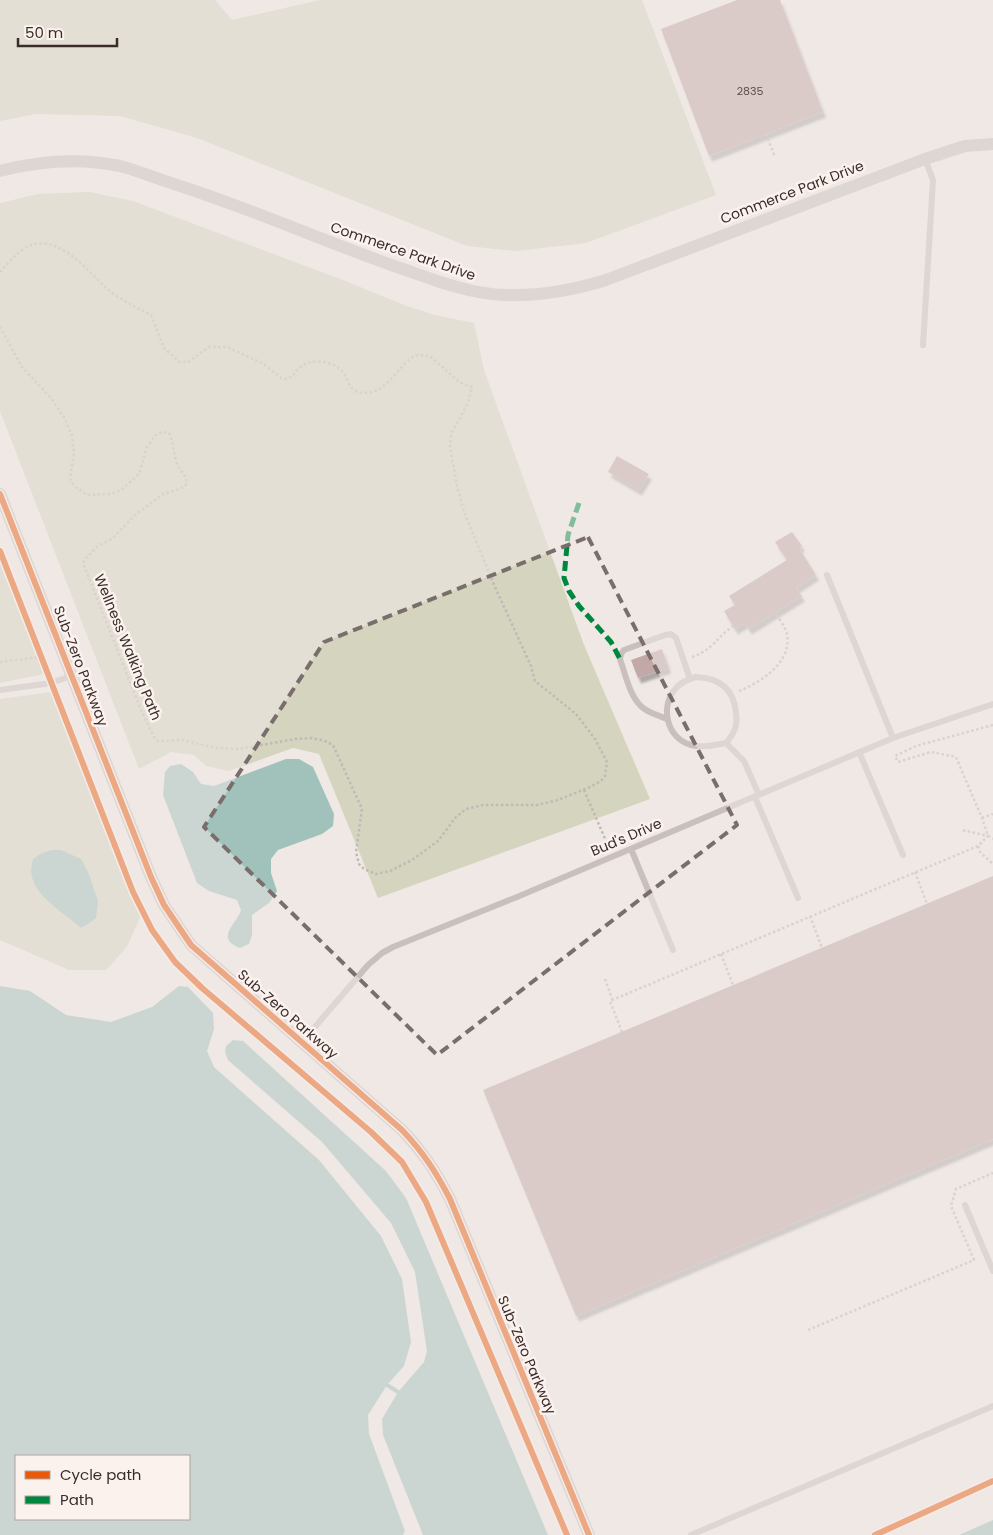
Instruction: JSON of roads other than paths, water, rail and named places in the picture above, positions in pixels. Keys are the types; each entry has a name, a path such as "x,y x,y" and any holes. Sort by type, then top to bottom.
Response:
{"street":[{"name":"Commerce Park Drive","path":"0,171 20,166 55,163 91,163 120,167 210,196 449,285 476,292 506,295 550,293 579,288 606,280 925,159 965,146 993,144"},
{"name":"Sub-Zero Parkway","path":"0,494 151,877 164,905 191,945 402,1130 437,1173 450,1199 589,1535"}],"lane":[{"path":"923,345 933,180 925,159"},
{"path":"827,575 893,738"},
{"path":"667,720 639,705 627,678 620,654 624,650 671,634 676,638 690,679"},
{"path":"0,690 51,683 71,676"},
{"path":"696,677 708,678 718,682 728,689 734,699 737,721 734,732 726,742 700,747 689,745 675,735 667,720 666,708 669,697 676,687 690,679 696,677"},
{"name":"Bud's Drive","path":"302,1042 368,965 393,947 893,738 993,704"},
{"path":"726,742 744,761 798,898"},
{"path":"859,752 902,855"},
{"path":"631,849 673,950"},
{"path":"965,1206 993,1271"},
{"path":"691,1535 993,1406"}],"water":[{"path":"286,759 299,759 313,767 334,814 333,826 322,834 278,850 271,859 271,873 277,891 269,903 252,915 252,935 249,944 240,948 232,944 228,935 241,910 237,900 209,891 197,883 163,795 165,772 170,766 181,764 193,772 201,784 214,786"},
{"path":"61,850 81,859 89,874 98,901 96,918 81,928 43,896 33,880 31,871 33,859 42,853"},
{"path":"0,986 30,991 66,1015 111,1022 152,1007 179,986 188,987 213,1013 214,1029 207,1051 214,1067 319,1160 381,1236 402,1279 411,1342 404,1366 387,1385 368,1415 369,1434 405,1531 403,1535 0,1535"},
{"path":"233,1040 243,1041 386,1171 406,1198 548,1535 423,1535 383,1435 382,1419 398,1392 424,1362 427,1351 415,1272 391,1223 322,1142 228,1060 225,1052 226,1046"},
{"path":"993,1520 993,1535 959,1535"}],"waterway":[{"path":"387,1385 398,1392"}]}
